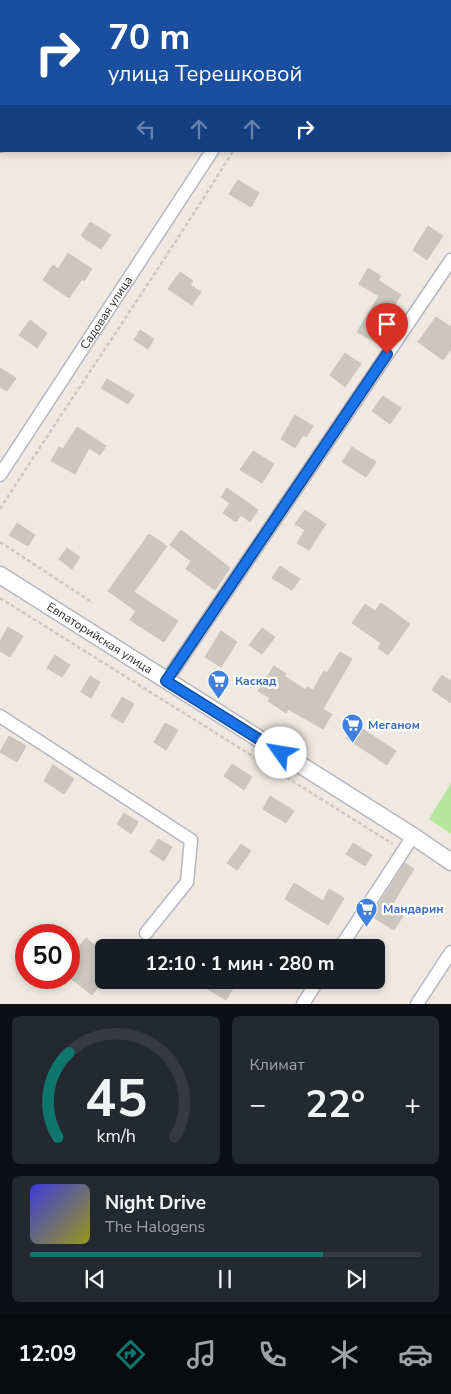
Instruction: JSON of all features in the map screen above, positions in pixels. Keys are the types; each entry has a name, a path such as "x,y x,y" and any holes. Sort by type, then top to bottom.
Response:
{"main road":[{"name":"Евпаторийская улица","path":"0,575 413,836 451,862"}],"street":[{"name":"Садовая улица","path":"0,475 211,152"},
{"path":"166,681 451,260"},
{"path":"0,716 191,840 187,882 146,933"},
{"path":"346,939 413,836"},
{"path":"417,1004 451,952"},
{"path":"303,1004 312,989"}],"path":[{"path":"0,509 92,366 177,241 232,152"},
{"path":"0,542 93,603"},
{"path":"0,598 403,850"}],"green space":[{"path":"451,783 451,834 429,819"}],"building":[{"path":"238,180 259,193 251,207 229,194"},
{"path":"90,222 111,235 101,249 81,236"},
{"path":"428,226 443,236 427,260 413,250"},
{"path":"68,253 92,269 84,281 82,279 69,298 43,280 53,265 58,269"},
{"path":"368,268 381,276 378,280 401,295 379,328 386,332 378,344 357,332 379,296 359,284"},
{"path":"180,272 193,281 190,285 201,292 192,305 168,289"},
{"path":"436,317 451,327 451,349 443,360 418,342"},
{"path":"30,320 47,333 37,348 19,335"},
{"path":"140,330 154,339 148,349 134,340"},
{"path":"345,353 361,364 345,387 330,375"},
{"path":"0,368 16,378 7,391 0,387"},
{"path":"107,379 134,395 128,404 101,388"},
{"path":"383,396 401,408 390,424 372,411"},
{"path":"295,415 313,426 306,437 303,435 295,448 281,439"},
{"path":"77,427 106,446 100,455 89,448 75,474 51,461 59,447 63,449"},
{"path":"352,447 376,462 366,477 342,462"},
{"path":"253,451 274,464 262,483 240,470"},
{"path":"227,488 258,510 250,522 241,515 236,522 223,513 230,503 221,497"},
{"path":"305,510 326,524 309,550 297,543 305,530 295,524"},
{"path":"17,523 35,535 28,546 9,535"},
{"path":"181,530 230,568 215,590 186,569 191,561 170,545"},
{"path":"149,534 167,546 134,592 178,621 164,642 130,620 136,611 108,591"},
{"path":"67,548 80,557 72,569 59,559"},
{"path":"280,566 300,579 292,590 272,578"},
{"path":"381,603 410,624 388,655 378,648 381,643 352,623 365,604 375,611"},
{"path":"8,627 23,636 10,657 0,651 0,641"},
{"path":"262,628 275,637 262,654 249,645"},
{"path":"221,631 237,642 221,667 205,657"},
{"path":"340,652 352,659 323,709 332,714 323,729 288,709 286,713 268,701 270,698 258,691 274,666 286,674 284,676 306,690 307,687 313,690 324,671 327,673"},
{"path":"55,655 70,665 62,677 47,668"},
{"path":"442,675 451,681 451,703 432,690"},
{"path":"90,676 100,682 91,698 81,692"},
{"path":"122,697 134,704 123,723 111,716"},
{"path":"165,723 178,730 166,750 154,742"},
{"path":"355,724 396,751 387,765 346,738"},
{"path":"9,736 26,746 17,762 0,752"},
{"path":"232,764 252,777 244,790 224,776"},
{"path":"53,765 74,779 64,794 44,781"},
{"path":"270,796 294,811 286,823 263,809"},
{"path":"124,813 138,822 131,834 117,824"},
{"path":"158,839 172,847 164,861 150,852"},
{"path":"353,843 372,855 365,866 346,854"},
{"path":"241,844 251,851 237,870 227,863"},
{"path":"405,863 414,869 390,908 403,916 394,930 371,916"},
{"path":"294,883 323,901 329,889 344,898 328,925 285,899"},
{"path":"86,938 95,946 95,989 97,989 92,995 80,986 80,945"},
{"path":"207,989 233,989 226,1000"}],"place":[{"name":"Каскад","path":"219,700"},
{"name":"Меганом","path":"352,744"},
{"name":"Мандарин","path":"367,928"}],"route":[{"path":"281,753 166,681 387,354"}]}
